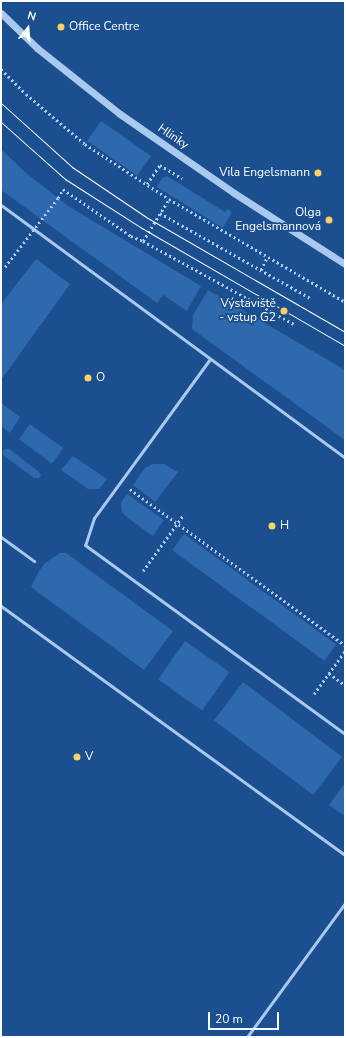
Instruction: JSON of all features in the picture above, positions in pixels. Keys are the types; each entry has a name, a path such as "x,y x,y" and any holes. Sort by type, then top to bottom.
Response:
{"street":[{"name":"Hlinky","path":"1,13 37,48 120,114 234,193 345,264"}],"lane":[{"path":"1,205 345,458"},
{"path":"210,359 94,518 85,545 345,734"},
{"path":"1,537 34,561"},
{"path":"1,606 345,855"},
{"path":"247,1037 345,903"}],"path":[{"path":"1,70 85,144 169,199 345,302"},
{"path":"5,267 58,198 63,189 131,236 143,241 294,324"},
{"path":"143,241 169,199"},
{"path":"160,213 310,298"},
{"path":"261,270 267,257"},
{"path":"120,482 345,645"},
{"path":"135,582 184,514"},
{"path":"306,705 345,651"},
{"path":"329,673 345,685"}],"shaded area":[{"path":"101,121 151,156 137,176 87,141"},
{"path":"1,149 25,172 68,206 201,286 187,311 163,295 157,303 1,190"},
{"path":"167,176 225,212 227,209 232,212 223,228 157,187 162,178"},
{"path":"36,259 70,284 1,380 1,304"},
{"path":"208,290 345,370 345,440 192,329 193,315"},
{"path":"1,403 20,417 10,433 1,426"},
{"path":"30,424 63,448 52,463 19,439"},
{"path":"5,449 9,449 39,472 41,475 39,478 34,478 4,456 2,452"},
{"path":"73,456 107,479 99,489 88,489 61,470"},
{"path":"153,464 164,464 178,472 155,502 133,485 145,468"},
{"path":"127,494 164,520 153,536 122,512 121,502"},
{"path":"184,534 336,645 324,661 172,550"},
{"path":"60,553 66,553 173,631 144,670 31,587 45,563"},
{"path":"185,641 229,672 202,710 158,680"},
{"path":"243,682 342,757 313,795 214,720"},
{"path":"345,783 345,816 329,805"}],"tram line":[{"path":"1,103 72,167 146,217 345,332"},
{"path":"1,122 65,179 140,227 345,346"}],"place":[{"name":"Office Centre","path":"61,27"},
{"name":"Vila Engelsmann","path":"318,173"},
{"name":"Olga Engelsmannová","path":"329,220"},
{"name":"Výstaviště - vstup G2","path":"284,311"},
{"name":"O","path":"88,378"},
{"name":"H","path":"272,526"},
{"name":"V","path":"77,757"}]}
